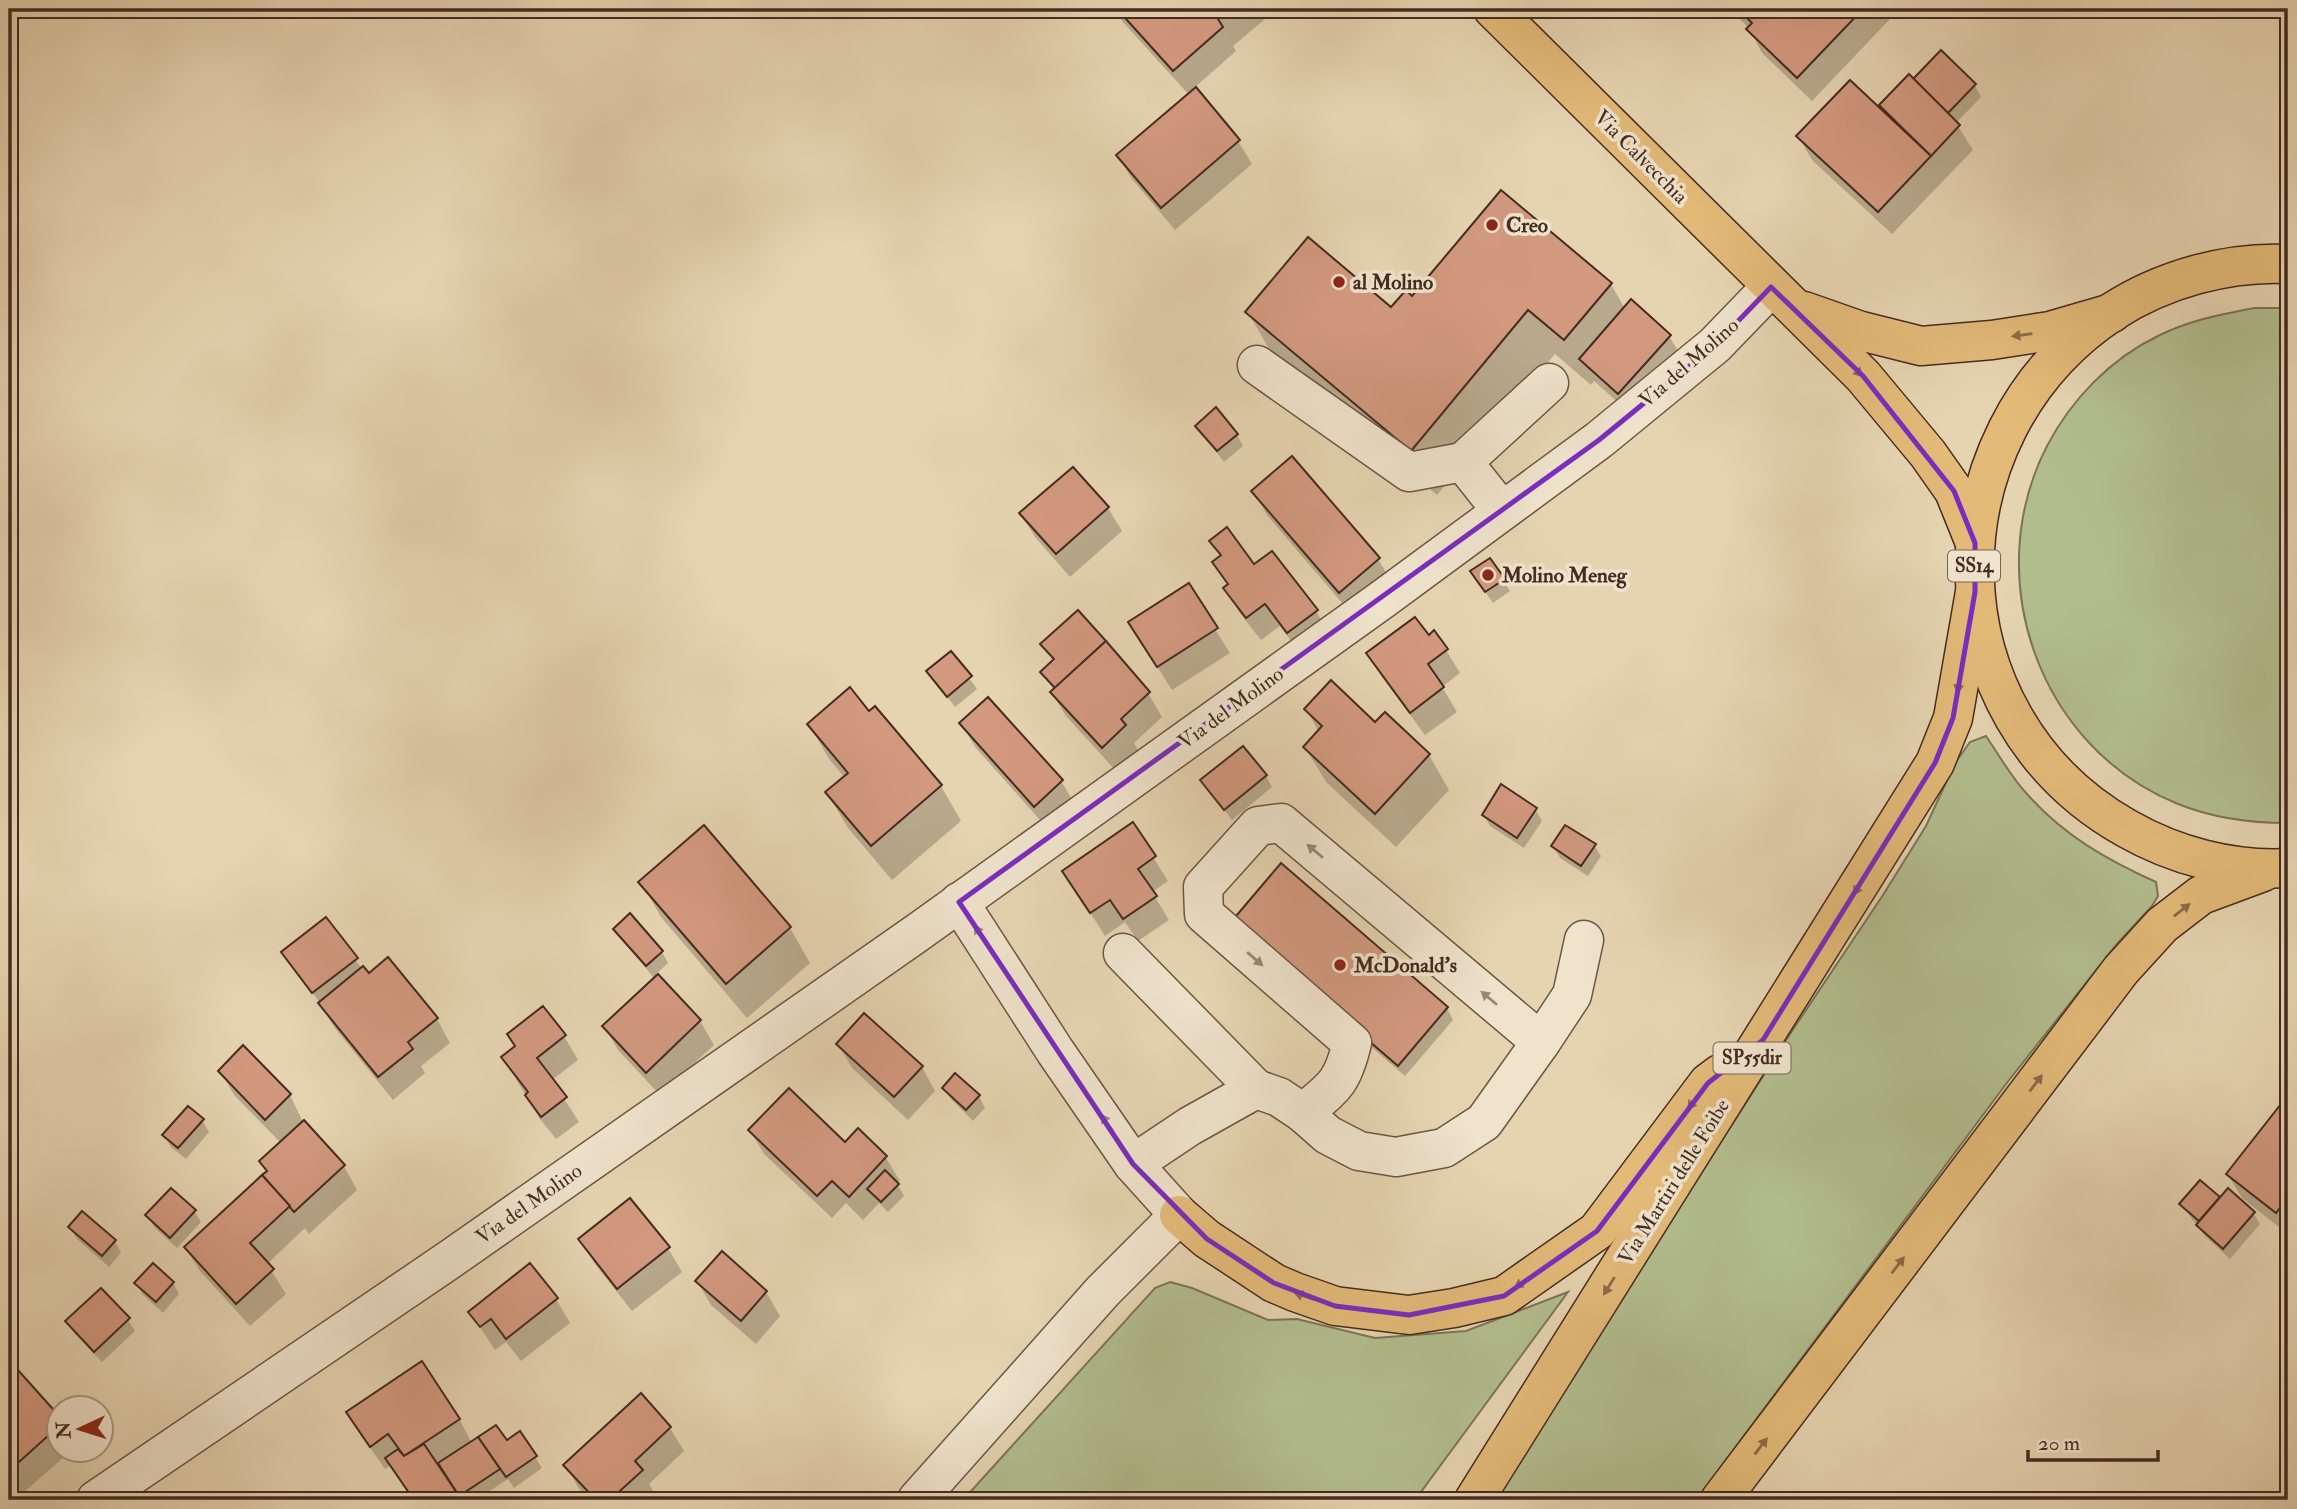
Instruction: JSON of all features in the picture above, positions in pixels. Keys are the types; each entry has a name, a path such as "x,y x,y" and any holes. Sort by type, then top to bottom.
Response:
{"main road":[{"name":"Via Calvecchia","path":"1493,9 1863,376 1928,454 1954,491 1975,543"},
{"name":"SS14","path":"2279,259 2221,269 2182,279 2146,293 2112,313 2070,345 2043,373 2020,405 2002,439 1988,475 1975,543 1975,592 1986,651 2001,693 2037,751 2070,788 2112,820 2170,849 2227,864 2280,868"},
{"name":"Via Calvecchia","path":"1780,296 1861,331 1921,346 2050,331 2112,313"},
{"name":"Via Martiri delle Foibe","path":"1474,1500 1935,763 1953,718 1975,592"},
{"path":"1720,1500 2121,970 2162,925 2201,895 2280,868"},
{"path":"1179,1215 1207,1239 1274,1283 1335,1306 1409,1315 1504,1296 1597,1231 1708,1083 1763,1040"}],"street":[{"name":"Via del Molino","path":"96,1500 449,1260 959,902 1599,440 1715,345 1780,296"},
{"path":"1257,365 1409,472 1463,462 1549,383"},
{"path":"1463,462 1502,511"},
{"path":"1303,1113 1337,1084 1352,1043 1204,914 1203,887 1258,826 1281,823 1541,1042"},
{"path":"917,1500 1103,1292 1179,1215 1133,1164 1055,1051 959,902"},
{"path":"1123,953 1256,1089 1279,1097 1328,1135 1359,1151 1396,1157 1444,1148 1484,1122 1572,995 1584,940"},
{"path":"1133,1164 1190,1126 1256,1089"}],"highlighted area":[{"path":"1771,287 1863,376 1954,491 1975,543 1975,592 1953,718 1935,763 1763,1040 1708,1083 1597,1231 1504,1296 1409,1315 1335,1306 1274,1283 1207,1239 1133,1164 959,902 1599,440 1715,345"}],"green space":[{"path":"2254,308 2288,308 2287,823 2245,821 2204,813 2178,804 2130,778 2089,743 2058,701 2035,653 2022,603 2019,550 2027,497 2047,446 2080,397 2108,369 2140,345 2193,322"},
{"path":"1986,736 2021,787 2055,822 2103,855 2156,882 2158,896 2152,906 2116,945 2006,1084 1696,1500 1492,1500 1790,1034 1883,895 1926,826 1955,763 1970,742"},
{"path":"1170,1282 1192,1288 1268,1320 1297,1319 1375,1338 1466,1331 1568,1292 1415,1500 963,1500 1155,1288"}],"building":[{"path":"1117,9 1197,9 1205,18 1213,11 1223,27 1173,71"},
{"path":"1738,9 1863,9 1797,78 1746,29 1752,23"},
{"path":"1941,50 1976,84 1948,113 1913,79"},
{"path":"1909,74 1960,125 1931,156 1879,105"},
{"path":"1850,80 1931,156 1878,212 1796,136"},
{"path":"1196,87 1240,140 1161,208 1116,155"},
{"path":"1501,190 1612,283 1564,340 1528,310 1411,451 1245,312 1308,237 1391,307 1406,290 1412,296"},
{"path":"1631,299 1671,335 1618,394 1579,359"},
{"path":"1216,407 1238,434 1217,451 1195,426"},
{"path":"1292,456 1380,558 1339,593 1251,491"},
{"path":"1073,467 1109,507 1056,554 1019,513"},
{"path":"1227,527 1254,564 1272,551 1318,610 1287,633 1265,604 1246,618 1223,588 1228,584 1212,562 1221,555 1209,541"},
{"name":"Molino Meneg","path":"1490,558 1505,579 1485,592 1470,571"},
{"path":"1189,583 1218,628 1157,667 1128,622"},
{"path":"1078,610 1106,641 1055,688 1040,672 1054,659 1040,644"},
{"path":"1415,617 1429,635 1434,630 1448,649 1428,664 1444,687 1410,713 1366,653"},
{"path":"1106,641 1150,692 1121,719 1126,725 1102,748 1050,692"},
{"path":"951,651 972,676 947,697 926,671"},
{"path":"1331,680 1375,722 1385,712 1430,754 1375,814 1303,747 1322,726 1304,709"},
{"path":"850,687 869,711 875,706 942,785 871,846 825,792 848,773 807,724"},
{"path":"988,697 1063,780 1034,807 959,723"},
{"path":"1243,746 1267,775 1224,810 1200,780"},
{"path":"1501,784 1537,808 1517,838 1482,815"},
{"path":"1133,822 1156,856 1138,869 1157,896 1123,919 1110,900 1090,913 1062,871"},
{"path":"704,825 791,927 726,984 638,882"},
{"path":"1565,825 1596,844 1581,866 1551,846"},
{"name":"McDonald's","path":"1281,863 1448,1007 1398,1066 1231,922"},
{"path":"630,913 663,951 646,966 613,929"},
{"path":"326,917 358,958 312,993 281,952"},
{"path":"388,957 438,1018 408,1042 413,1049 378,1077 318,1003 363,966 369,973"},
{"path":"658,974 701,1020 646,1073 602,1026"},
{"path":"543,1006 566,1035 537,1058 567,1097 541,1117 525,1095 528,1092 501,1057 515,1046 507,1034"},
{"path":"864,1013 923,1066 894,1097 836,1044"},
{"path":"243,1045 291,1094 265,1120 218,1071"},
{"path":"955,1073 980,1095 966,1110 942,1088"},
{"path":"789,1088 845,1142 858,1128 887,1156 849,1197 832,1181 817,1196 748,1130"},
{"path":"2288,1095 2288,1197 2276,1213 2226,1174"},
{"path":"188,1106 204,1119 178,1148 162,1135"},
{"path":"304,1120 345,1165 294,1212 262,1175 267,1171 259,1161"},
{"path":"885,1170 899,1184 881,1202 867,1189"},
{"path":"262,1175 290,1206 250,1243 274,1269 236,1304 184,1247"},
{"path":"2200,1180 2220,1197 2199,1221 2179,1204"},
{"path":"171,1188 196,1210 170,1238 145,1215"},
{"path":"2228,1188 2255,1212 2223,1249 2196,1225"},
{"path":"630,1198 670,1247 617,1289 578,1239"},
{"path":"82,1211 116,1240 102,1256 68,1227"},
{"path":"722,1251 767,1291 741,1321 695,1281"},
{"path":"153,1263 174,1282 156,1302 134,1283"},
{"path":"530,1263 558,1298 506,1339 491,1319 480,1327 468,1312"},
{"path":"101,1288 130,1318 94,1352 65,1321"},
{"path":"9,1360 46,1401 46,1438 9,1471"},
{"path":"422,1361 460,1419 404,1456 388,1434 370,1447 346,1412"},
{"path":"641,1393 671,1427 635,1461 643,1470 610,1500 596,1500 563,1465"},
{"path":"496,1425 507,1440 520,1431 537,1456 506,1477 478,1437"},
{"path":"478,1437 500,1469 459,1496 438,1463"},
{"path":"424,1444 459,1496 452,1500 414,1500 385,1458 398,1449 404,1456"}],"place":[{"name":"Creo","path":"1492,225"},
{"name":"al Molino","path":"1339,282"},
{"name":"Molino Meneg","path":"1488,575"},
{"name":"McDonald's","path":"1340,965"}]}
